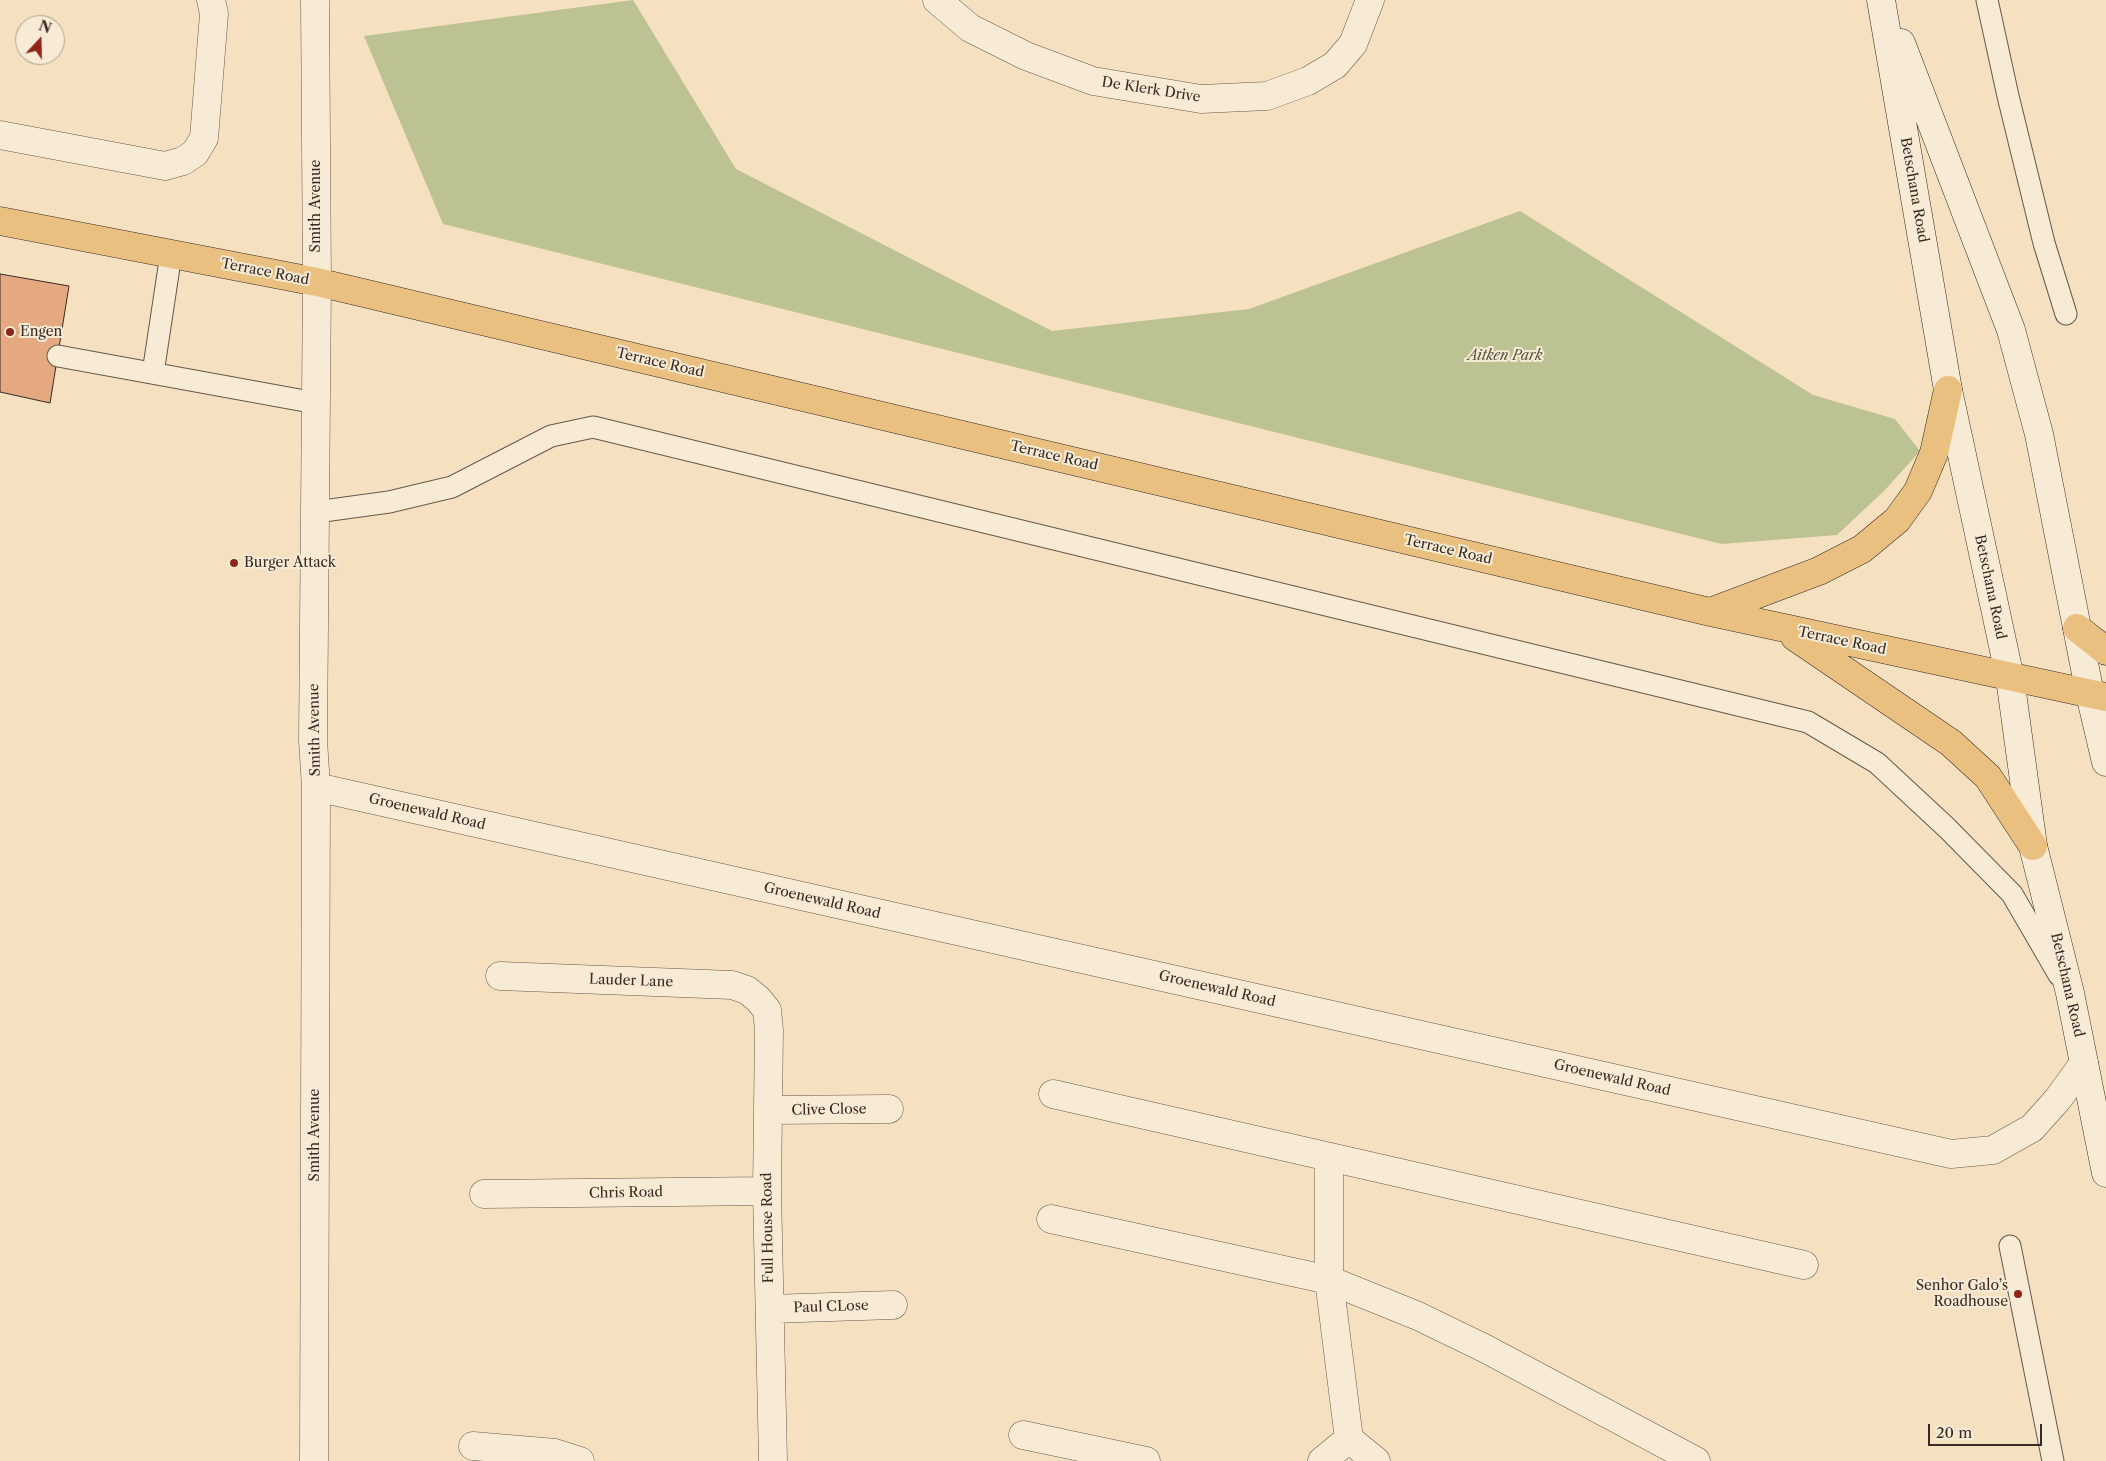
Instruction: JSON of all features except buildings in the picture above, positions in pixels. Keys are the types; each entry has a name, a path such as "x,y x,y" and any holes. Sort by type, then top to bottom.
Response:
{"main road":[{"name":"Terrace Road","path":"0,221 317,282 1710,612 2098,696"},
{"path":"1710,612 1819,571 1862,549 1897,520 1918,491 1934,453 1948,390"},
{"path":"1782,628 1951,743 1988,777 2033,846"},
{"path":"2077,628 2106,651"}],"street":[{"path":"0,135 165,166 183,161 195,153 204,138 214,14 211,0"},
{"name":"Smith Avenue","path":"314,1461 316,787 313,740 317,282 315,0"},
{"name":"De Klerk Drive","path":"937,0 970,28 1026,56 1093,80 1201,99 1267,96 1308,81 1335,65 1353,44 1370,0"},
{"name":"Betschana Road","path":"1883,0 1948,390 2010,678 2033,846 2070,993 2106,1173"},
{"name":"Betschana Road","path":"1883,0 2011,330 2039,434 2077,628 2098,696 2106,762"},
{"name":"Groenewald Road","path":"316,787 1951,1154 1993,1150 2032,1128 2058,1099 2084,1063"},
{"name":"Lauder Lane","path":"500,976 732,985 746,990 758,999"},
{"name":"Full House Road","path":"758,999 767,1010 770,1030 767,1191 773,1461"},
{"path":"1054,1094 1804,1265"},
{"name":"Clive Close","path":"769,1110 889,1109"},
{"path":"1330,1158 1329,1280 1348,1439 1376,1461"},
{"name":"Chris Road","path":"484,1194 767,1191"},
{"path":"1051,1219 1329,1280 1418,1316 1477,1345 1696,1461"},
{"name":"Paul CLose","path":"770,1309 893,1305"},
{"path":"1023,1435 1146,1461"},
{"path":"1322,1461 1348,1439"},
{"path":"473,1446 555,1453 580,1461"}],"lane":[{"path":"1987,0 2044,243 2066,314"},
{"path":"153,373 171,254"},
{"path":"58,356 316,403"},
{"path":"316,512 390,502 452,487 551,436 593,426 1808,722 1877,763 1947,828 2012,894 2070,993"},
{"path":"2010,1246 2053,1461"}],"green space":[{"name":"Aitken Park","path":"633,0 736,169 1052,331 1249,309 1520,211 1813,395 1895,419 1920,451 1885,490 1837,535 1722,544 443,224 364,36"}],"place":[{"name":"Engen","path":"10,332"},
{"name":"Burger Attack","path":"234,563"},
{"name":"Senhor Galo’s Roadhouse","path":"2018,1294"}]}
